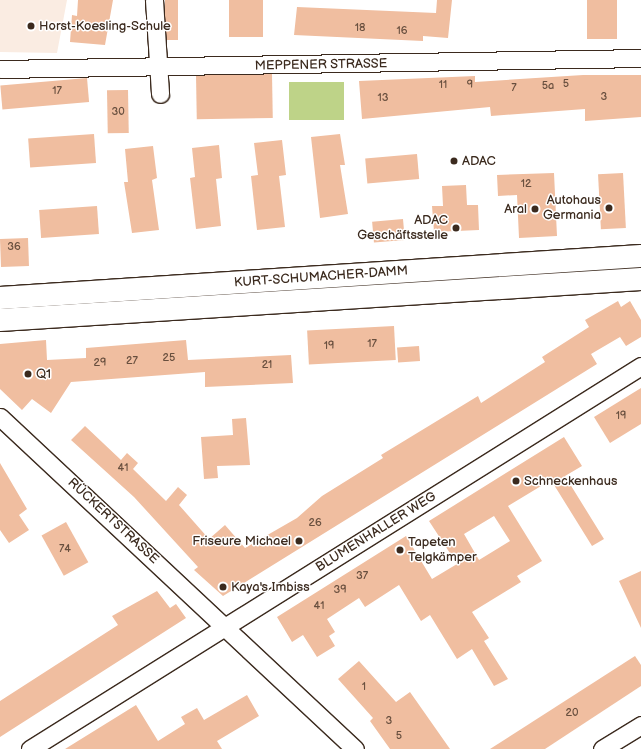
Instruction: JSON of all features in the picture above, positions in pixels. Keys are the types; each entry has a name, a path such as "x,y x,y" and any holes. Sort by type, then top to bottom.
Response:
{"main road":[{"name":"KURT-SCHUMACHER-DAMM","path":"0,298 641,256"},
{"name":"KURT-SCHUMACHER-DAMM","path":"0,320 641,279"}],"street":[{"path":"154,0 160,94"},
{"name":"MEPPENER STRASSE","path":"0,69 158,69 641,58"},
{"name":"BLUMENHALLER WEG","path":"30,749 641,366"},
{"name":"RÜCKERTSTRASSE","path":"0,417 226,625 355,749"},
{"path":"602,749 641,725"}],"shaded area":[{"name":"Horst-Koesling-Schule","path":"0,0 67,0 57,53 0,52"}],"green space":[{"path":"289,82 344,82 344,120 289,120"}],"building":[{"path":"78,0 113,0 105,45 70,42 72,15 77,16"},
{"path":"165,0 178,0 178,40 165,40"},
{"path":"229,0 263,0 263,37 229,37"},
{"path":"437,0 452,0 448,38 423,36 423,41 294,35 297,7 436,13"},
{"path":"587,0 617,0 617,39 587,39"},
{"path":"272,74 273,118 197,119 196,75"},
{"path":"583,75 641,75 641,117 585,121 585,109 491,116 490,107 362,119 359,81 475,76 475,82"},
{"path":"87,78 89,102 2,109 0,86"},
{"path":"107,90 128,90 129,133 108,133"},
{"path":"94,134 96,163 30,168 28,139"},
{"path":"340,134 345,165 340,165 348,214 320,218 311,137"},
{"path":"282,140 286,175 279,176 285,227 257,230 251,176 258,175 254,143"},
{"path":"219,145 222,178 216,179 221,226 196,229 190,178 195,177 192,148"},
{"path":"153,146 157,178 152,180 159,230 132,233 124,182 128,182 125,149"},
{"path":"417,154 419,179 367,183 365,159"},
{"path":"554,173 557,236 519,238 517,195 498,196 497,175"},
{"path":"623,173 626,228 601,229 598,174"},
{"path":"466,185 467,205 478,205 479,230 434,232 432,206 443,206 442,186"},
{"path":"97,206 99,234 41,238 39,210"},
{"path":"403,219 405,240 374,243 372,222"},
{"path":"28,238 29,266 1,267 0,239"},
{"path":"618,301 621,307 630,301 641,320 641,337 626,346 620,337 591,354 597,364 223,596 194,570 198,567 134,497 71,440 85,426 121,460 127,453 138,463 133,469 166,501 178,487 187,495 179,505 209,539 225,525 245,548 297,518 322,496 383,458 381,455 478,396 481,403 545,362 542,357 589,327 585,320"},
{"path":"394,326 396,360 309,365 307,331"},
{"path":"46,340 47,360 86,358 86,348 186,340 188,360 291,355 293,383 205,387 205,372 71,382 51,413 32,399 22,410 0,389 0,344"},
{"path":"419,346 420,361 398,362 397,348"},
{"path":"641,388 641,424 610,443 594,417"},
{"path":"246,418 250,465 217,466 218,478 204,479 201,437 233,435 232,419"},
{"path":"564,437 582,466 565,476 604,539 592,546 551,480 508,506 542,561 517,576 521,582 472,612 489,638 484,641 508,679 494,686 472,649 457,659 430,615 421,621 399,585 365,607 359,598 327,619 335,632 329,636 335,646 317,657 303,635 292,642 277,617 406,536 432,579 457,564 429,521","holes":["494,516 510,541 479,560 464,534"]},
{"path":"0,463 27,509 19,515 29,530 9,543 0,530"},
{"path":"66,522 88,562 64,576 42,536"},
{"path":"641,571 641,628 619,581"},
{"path":"157,591 170,608 176,604 186,618 0,737 0,701 118,625 112,616"},
{"path":"635,656 641,665 641,686 545,749 490,749"},
{"path":"359,661 396,702 410,692 450,749 390,749 370,721 373,718 338,679"},
{"path":"247,695 259,716 217,741 222,749 65,749 136,705 158,741 185,724 181,717 197,708 204,720"}],"place":[{"name":"Horst-Koesling-Schule","path":"31,26"},
{"name":"ADAC","path":"454,161"},
{"name":"Autohaus Germania","path":"609,208"},
{"name":"Aral","path":"535,209"},
{"name":"ADAC Geschäftsstelle","path":"456,228"},
{"name":"Q1","path":"28,374"},
{"name":"Schneckenhaus","path":"516,481"},
{"name":"Friseure Michael","path":"299,541"},
{"name":"Tapeten Telgkämper","path":"400,550"},
{"name":"Kaya's Imbiss","path":"223,587"}]}
